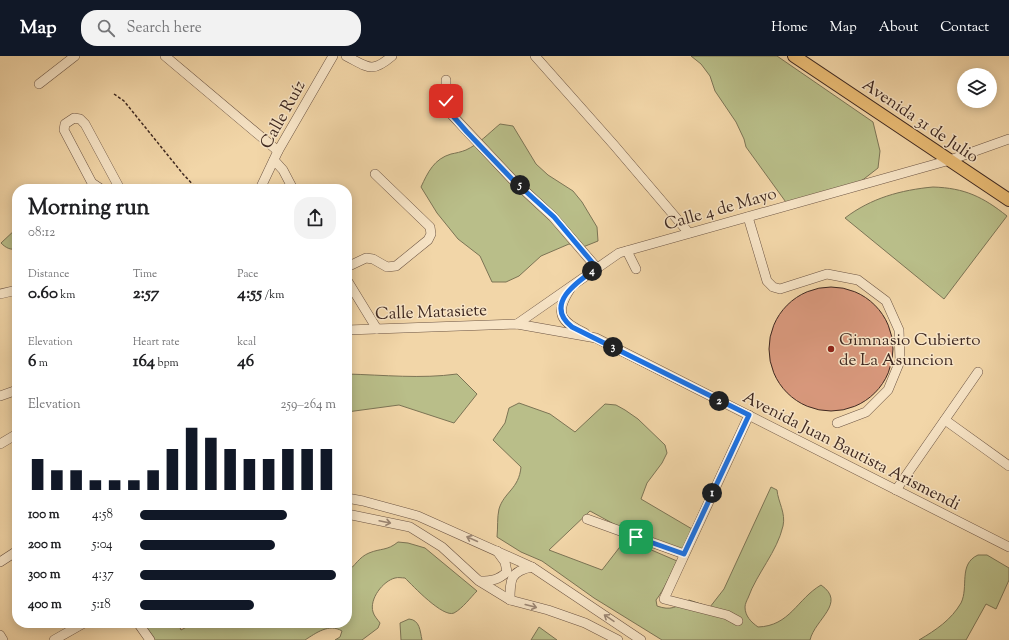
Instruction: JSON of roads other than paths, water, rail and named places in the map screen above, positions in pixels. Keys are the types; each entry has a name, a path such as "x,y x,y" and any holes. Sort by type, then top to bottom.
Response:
{"main road":[{"name":"Avenida 31 de Julio","path":"794,56 1009,200"}],"street":[{"path":"39,84 75,56"},
{"path":"165,56 276,156 290,184"},
{"name":"Calle Ruíz","path":"262,184 276,156 333,56"},
{"path":"346,56 367,67 374,68 382,65 392,56"},
{"path":"535,56 689,233"},
{"path":"446,80 446,101 452,115 512,179 554,217 597,268"},
{"path":"94,184 64,130 65,124 74,118 80,119 85,124 117,184"},
{"name":"Calle 4 de Mayo","path":"517,324 619,253 950,160 1009,139"},
{"path":"352,265 366,258 373,259 387,267 396,266 428,240 431,234 430,227 375,174"},
{"path":"748,217 768,281 773,287 780,288 827,274 858,280 886,301 899,330 900,361 888,390 866,412 837,423"},
{"path":"626,251 636,269"},
{"name":"Avenida Juan Bautista Arismendi","path":"572,286 561,307 561,313 565,321 572,327 1009,547"},
{"path":"352,288 377,329"},
{"path":"0,294 12,291"},
{"name":"Avenida Juan Bautista Arismendi","path":"517,324 596,338"},
{"name":"Calle Matasiete","path":"352,330 517,324"},
{"path":"896,490 978,372"},
{"path":"0,396 12,392"},
{"path":"738,621 727,615 664,599 749,415"},
{"path":"945,420 1009,466"},
{"path":"0,444 12,437"},
{"path":"352,499 363,500 418,516 532,567 640,640"},
{"path":"352,515 410,527 442,547 479,581 510,600 548,610 586,623 618,640"},
{"path":"587,519 684,554"},
{"path":"479,581 493,581 501,578 507,572 505,562 495,550"},
{"path":"0,562 12,554"},
{"path":"510,600 510,582 514,576 520,569 532,567"},
{"path":"54,640 75,628"},
{"path":"142,628 150,640"},
{"path":"0,635 3,640"}],"place":[{"name":"Gimnasio Cubierto de La Asuncion","path":"831,349"}]}
